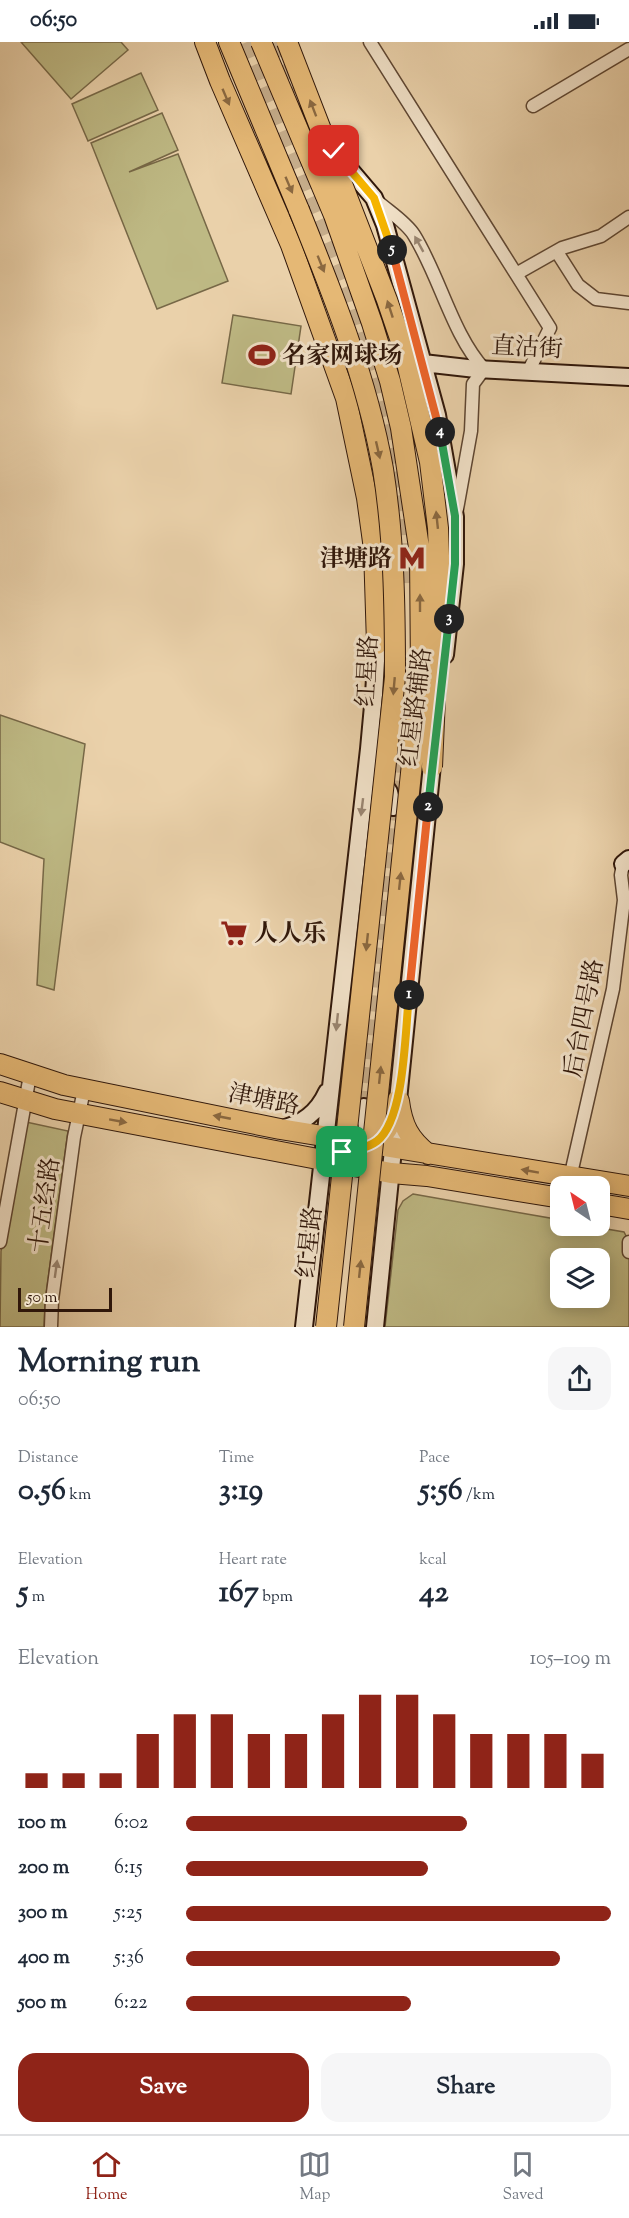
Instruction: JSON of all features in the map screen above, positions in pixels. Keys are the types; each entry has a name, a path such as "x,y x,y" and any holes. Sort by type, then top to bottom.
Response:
{"main road":[{"path":"205,42 291,245 346,398 367,498 374,549 376,644"},
{"name":"红星路","path":"230,42 339,308 358,368 382,467 394,563 395,678 326,1327"},
{"path":"261,42 334,215 372,323 390,381 401,428 420,554 421,676 354,1327"},
{"path":"287,42 387,300 404,350 430,462 438,528 440,583 432,767"},
{"name":"红星路辅路","path":"334,151 374,198 385,225 437,415 455,516 455,564 375,1327"},
{"name":"直沽街","path":"423,363 528,372 629,377"},
{"name":"红星路辅路","path":"304,1327 369,749 376,644"},
{"path":"369,749 375,771 389,792 393,807"},
{"name":"津塘路","path":"0,1065 84,1089 280,1129 323,1150 393,1162 427,1176 550,1196"},
{"path":"280,1129 294,1125 312,1113 325,1097 330,1083"},
{"name":"津塘路","path":"0,1092 25,1101 80,1114 288,1152 372,1144 393,1162"},
{"path":"364,1107 372,1144 382,1137 389,1127 398,1100"},
{"path":"398,1100 406,1132 428,1154"},
{"name":"津塘路","path":"393,1162 428,1154 558,1176"},
{"path":"387,1209 401,1187 410,1181 427,1176"},
{"name":"津塘路","path":"610,1183 629,1186"},
{"path":"610,1206 629,1209"}],"street":[{"path":"370,42 550,328 528,372"},
{"path":"533,106 629,48"},
{"path":"374,198 412,232 431,266 470,354 484,369 473,384 471,431 455,516"},
{"path":"516,274 557,252 601,236 629,217"},
{"path":"557,252 578,285 596,299 629,303"},
{"name":"后台四号路","path":"570,1176 613,989 624,900 621,875 627,865"},
{"name":"十五经路","path":"0,1242 30,1075"},
{"name":"十五经路","path":"51,1327 55,1277 74,1137 84,1089"},
{"path":"629,1242 629,1252"}],"shaded area":[{"path":"21,42 121,42 128,50 71,99"},
{"path":"141,73 158,110 88,141 72,104"},
{"path":"162,113 178,150 129,172 178,154 228,281 157,309 91,143"},
{"name":"名家网球场","path":"233,315 301,326 291,394 222,383"},
{"path":"0,715 85,744 54,990 37,985 44,859 0,842"},
{"path":"26,1122 68,1131 45,1302 44,1327 0,1327 1,1251"},
{"path":"413,1194 550,1218 550,1236 610,1236 610,1230 624,1232 629,1242 629,1327 385,1327 398,1210 403,1201"}],"tunnel":[{"path":"247,42 352,295 377,379 400,496 403,587"},
{"path":"275,42 297,92"},
{"path":"364,1107 400,718"}],"place":[{"name":"名家网球场","path":"262,355"},
{"name":"津塘路","path":"412,558"},
{"name":"人人乐","path":"234,933"}],"route":[{"path":"334,151 374,198 385,225 437,415 455,516 455,564 398,1100 389,1127 382,1137 372,1144 342,1152"}]}
